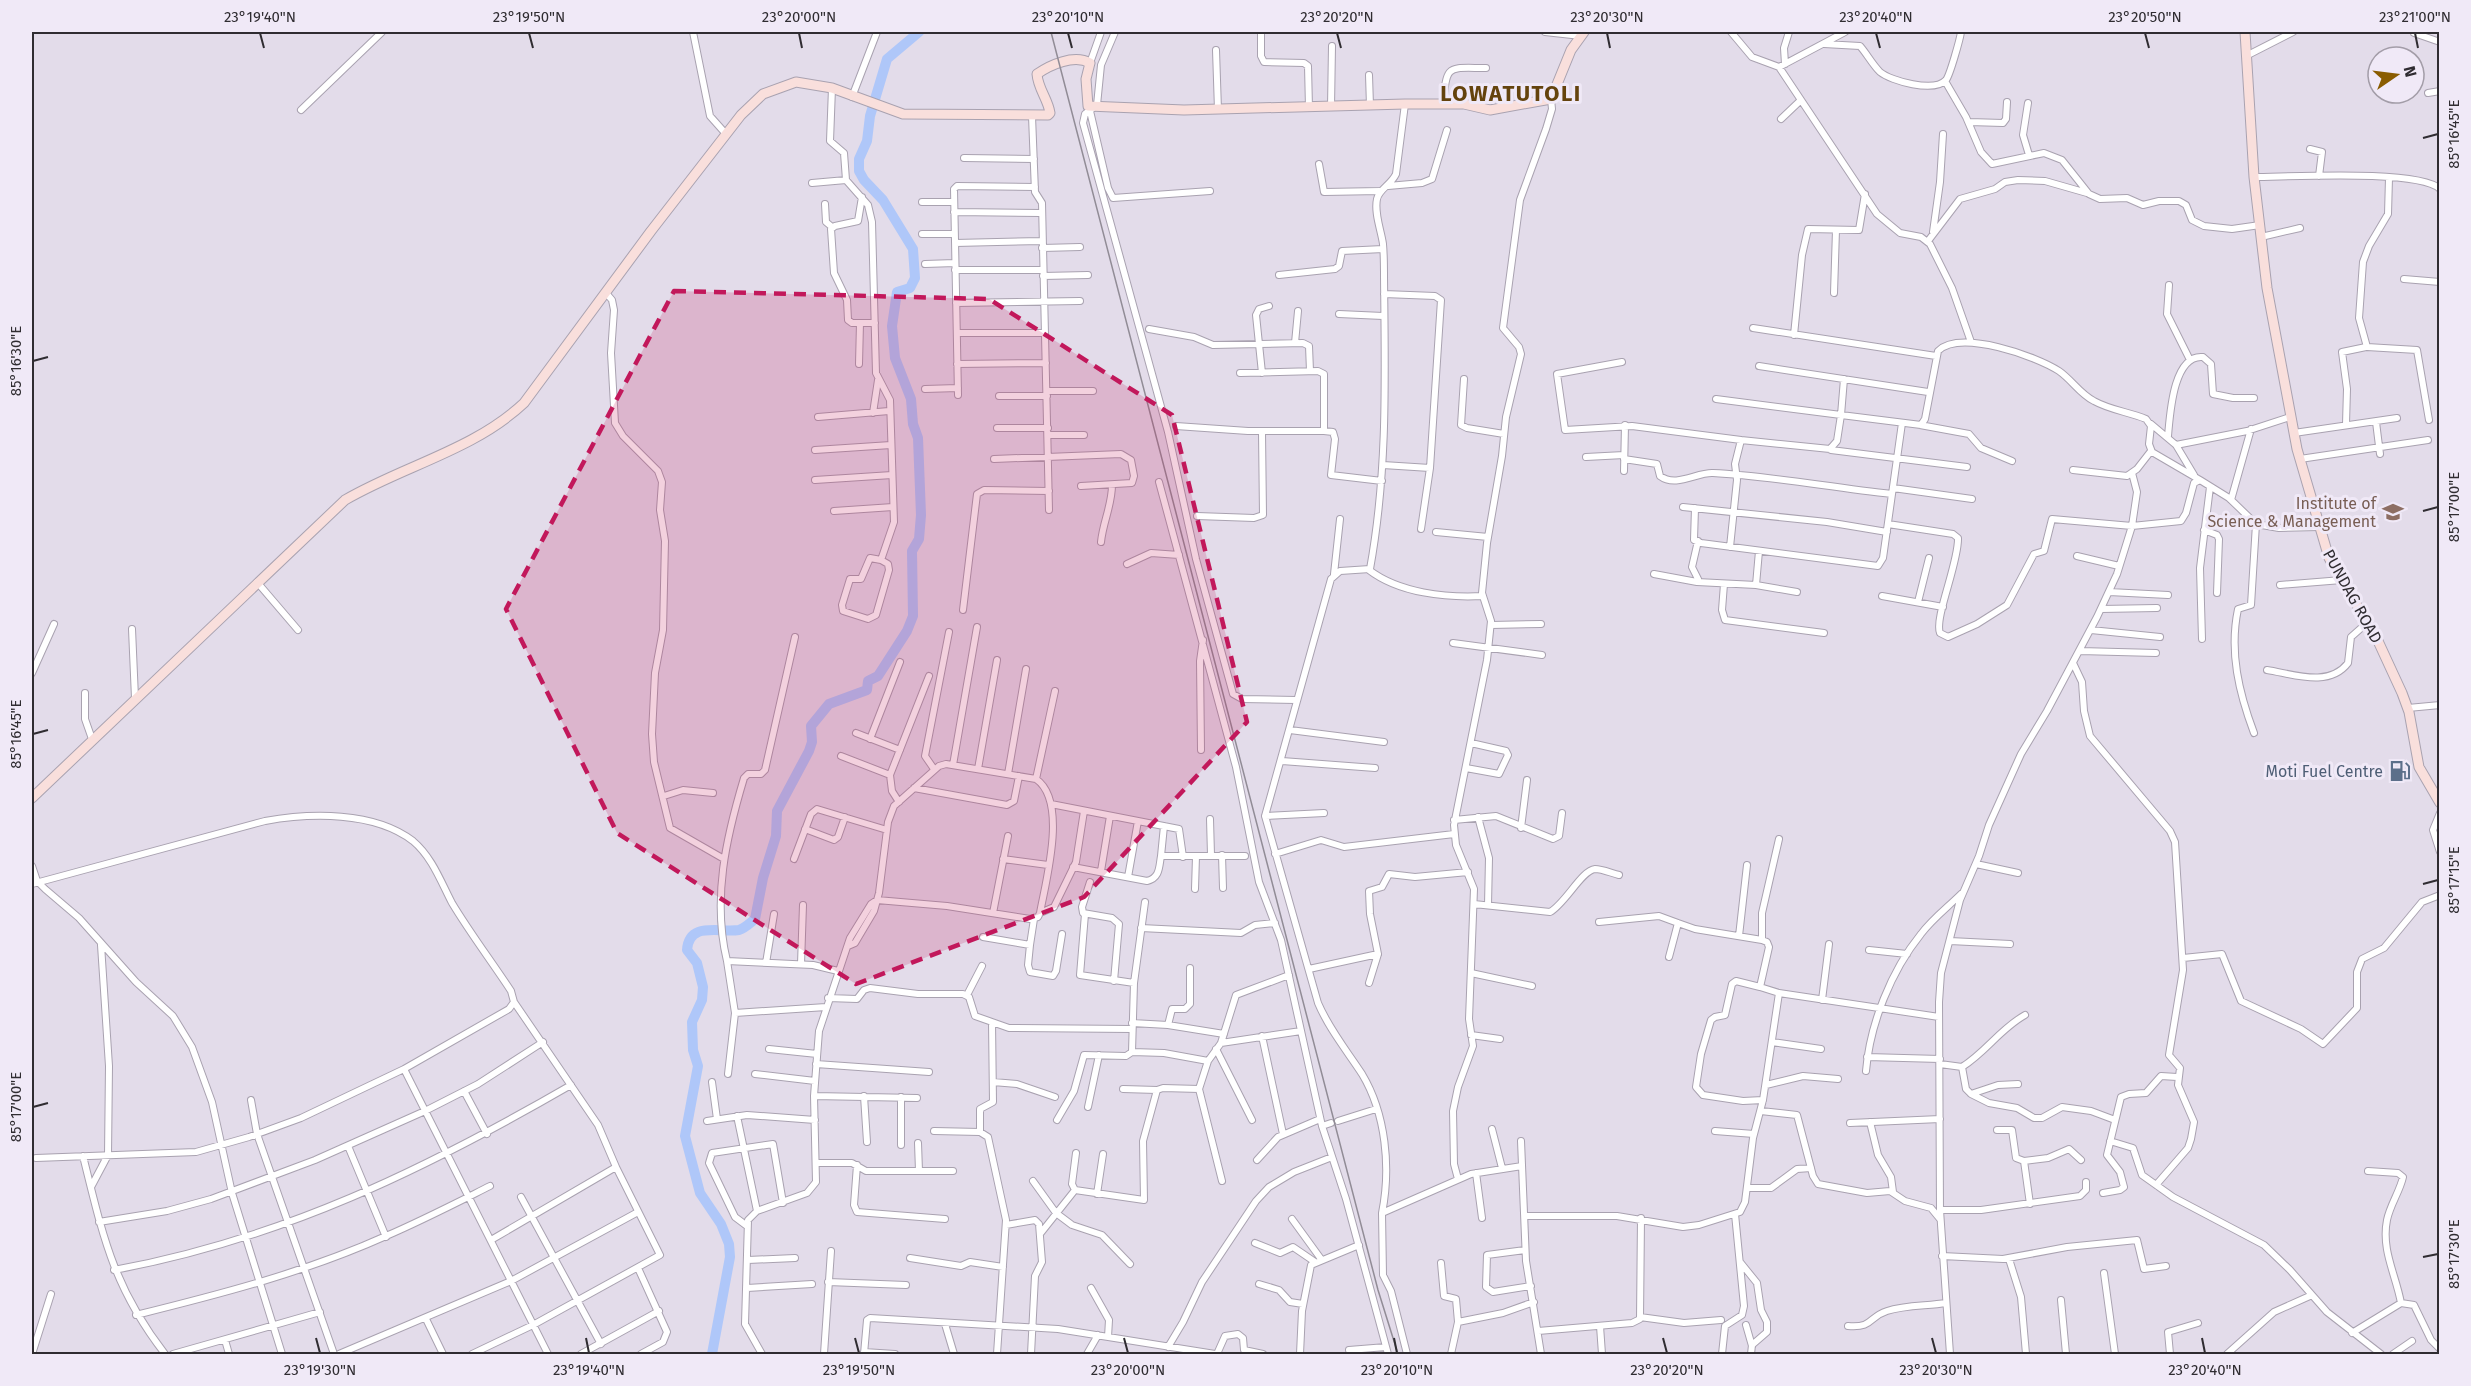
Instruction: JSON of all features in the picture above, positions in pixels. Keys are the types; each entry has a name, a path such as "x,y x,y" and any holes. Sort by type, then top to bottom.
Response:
{"street":[{"path":"302,110 382,32"},
{"path":"693,32 710,116 726,134"},
{"path":"852,97 878,32"},
{"path":"1101,32 1086,79 1088,106 1093,108 1218,110 1464,104 1490,110 1551,99"},
{"path":"1115,32 1101,65 1093,108 1108,188 1113,198 1210,191"},
{"path":"1261,32 1261,56 1264,62 1304,63 1308,66 1309,108"},
{"path":"1545,32 1582,34"},
{"path":"1731,32 1752,57 1782,65 1845,32"},
{"path":"1789,32 1782,65 1801,100 1877,214 1893,229 1928,241 1952,288 1971,342"},
{"path":"1961,32 1945,81 1969,122 1981,152 1995,164 2044,153 2062,160 2089,194"},
{"name":"PUNDAG ROAD","path":"2245,32 2254,177 2261,237 2283,382 2300,459 2329,558 2367,622 2408,708 2419,767 2439,803"},
{"path":"2246,56 2293,32"},
{"path":"2414,33 2439,42"},
{"path":"1458,1179 1454,1164 1454,1112 1460,1080 1471,1054 1469,1019 1474,889 1456,845 1454,820 1488,648 1491,615 1483,596 1488,537 1504,434 1521,354 1519,347 1503,328 1520,200 1546,129 1552,108 1551,99 1571,50 1582,34"},
{"path":"1824,44 1858,45 1880,72 1901,82 1927,85 1945,81"},
{"path":"1331,107 1332,46"},
{"path":"1216,50 1218,110"},
{"path":"32,798 345,500 378,481 466,442 510,416 551,370 726,134 741,115 763,94 796,82 832,88 885,110 903,114 1032,116 1050,113 1049,104 1037,85 1036,74 1049,65 1066,61 1084,60 1090,63"},
{"path":"1443,104 1446,76 1449,70 1486,68"},
{"path":"1369,75 1370,106"},
{"path":"832,88 828,135 833,145 844,153 846,180 862,197 872,222 878,379 873,413"},
{"path":"2428,93 2439,92"},
{"path":"1781,119 1801,100"},
{"path":"1969,122 2003,123 2006,119 2007,102"},
{"path":"2028,103 2024,135 2029,155"},
{"path":"1319,164 1324,192 1380,191 1388,186 1396,174 1405,104"},
{"path":"1093,108 1083,117 1083,123 1168,432 1196,559 1230,686 1233,694 1242,699 1296,700"},
{"path":"1032,116 1035,186 1036,195 1041,200 1049,510"},
{"path":"1388,186 1422,183 1432,179 1447,130"},
{"path":"1933,234 1943,134"},
{"path":"2310,149 2322,152 2319,176"},
{"path":"964,158 1034,159"},
{"path":"2432,184 2439,176"},
{"path":"2254,177 2390,178 2432,184 2439,189"},
{"path":"2366,346 2359,314 2363,262 2369,246 2388,214 2390,178"},
{"path":"812,183 846,180"},
{"path":"1928,241 1960,199 2010,181 2045,181 2100,199 2127,198 2142,205 2159,201 2179,201 2186,206 2192,219 2204,226 2232,229 2260,225"},
{"path":"925,389 958,392 954,189 957,186 1035,186"},
{"path":"1369,570 1382,481 1387,405 1383,249 1376,203 1380,191"},
{"path":"1794,335 1802,255 1808,229 1859,230 1865,193"},
{"path":"832,227 858,220 862,210 862,197"},
{"path":"922,202 954,202"},
{"path":"825,204 826,222 832,227 834,273 847,300 849,320 875,323"},
{"path":"954,213 1041,213"},
{"path":"2261,237 2300,228"},
{"path":"1834,293 1836,230"},
{"path":"922,234 954,234"},
{"path":"955,243 1080,247"},
{"path":"1279,274 1335,269 1339,266 1342,251 1383,249"},
{"path":"925,264 1088,275"},
{"path":"2404,279 2439,282"},
{"path":"2169,285 2167,314 2190,360"},
{"path":"606,293 614,305 611,353 615,423 623,436 658,471 662,482 660,510 665,541 663,639 655,673 652,734 654,762 670,828 724,859"},
{"path":"1383,294 1435,296 1441,300 1430,468 1421,529"},
{"path":"956,303 1080,301"},
{"path":"1262,373 1256,315 1259,309 1269,306"},
{"path":"1295,343 1298,311"},
{"path":"1339,314 1383,316"},
{"path":"859,364 860,323"},
{"path":"1753,328 1936,356"},
{"path":"1149,329 1194,337 1213,345 1295,343 1309,346 1310,371"},
{"path":"957,333 1045,333"},
{"path":"1919,425 1925,419 1936,356 1942,347 1971,342 1986,344 2050,366 2092,400 2143,418 2168,436 2197,478"},
{"path":"2346,424 2347,386 2342,352 2366,346 2417,350 2429,420"},
{"path":"2168,436 2179,377 2185,364 2190,360 2201,357 2211,364 2213,394 2233,398 2254,398"},
{"path":"1622,362 1562,372 1556,376 1565,430 1625,425 1967,467"},
{"path":"957,364 1046,363"},
{"path":"1759,366 1928,392"},
{"path":"1240,373 1321,372 1326,376 1324,431"},
{"path":"878,379 887,393 893,507 892,532 881,560"},
{"path":"1464,379 1461,425 1467,429 1504,434"},
{"path":"1830,449 1837,441 1844,379"},
{"path":"999,396 1094,391"},
{"path":"1716,399 1919,425 1969,434 1981,448 2012,461"},
{"path":"818,417 889,411"},
{"path":"2176,445 2251,429 2290,417"},
{"path":"2294,433 2397,418"},
{"path":"2376,422 2380,454"},
{"path":"1695,508 1692,535 1699,541 1878,566 1883,558 1902,423"},
{"path":"2073,470 2123,476 2132,473 2151,451 2151,424"},
{"path":"1624,471 1625,425"},
{"path":"1176,426 1262,432 1330,431 1335,435 1330,470 1333,477 1382,481"},
{"path":"997,428 1084,435"},
{"path":"2231,500 2251,429"},
{"path":"1197,516 1254,518 1263,515 1262,432"},
{"path":"1730,547 1734,512 1735,464 1741,440"},
{"path":"2300,459 2428,440"},
{"path":"814,450 891,445"},
{"path":"2151,451 2231,500 2256,524 2279,528 2319,527"},
{"path":"994,459 1125,455 1131,460 1134,480 1129,484 1081,486"},
{"path":"1586,457 1624,457 1657,464 1660,477 1665,480 1694,479 1707,473 1736,474 1971,499"},
{"path":"1383,465 1430,468"},
{"path":"1950,1354 1940,1210 1939,1017 1941,973 1963,892 1976,864 1989,825 2021,754 2091,630 2119,566 2132,526 2137,492 2132,473"},
{"path":"815,480 892,474"},
{"path":"1888,524 1953,534 1958,538 1955,564 1938,627 1942,636 1948,637 1977,624 2002,609 2013,595 2034,554 2044,550 2052,519 2132,526 2181,521 2186,513 2197,478"},
{"path":"1159,482 1203,639 1243,795 1259,882 1275,923 1289,975 1321,1123 1359,1245 1387,1351 1349,1350"},
{"path":"1101,542 1103,520 1112,500 1112,485"},
{"path":"2202,639 2200,568 2210,487"},
{"path":"963,610 977,494 984,490 1049,490"},
{"path":"834,511 893,507"},
{"path":"1683,507 1887,532"},
{"path":"1340,519 1334,574 1296,700 1282,761 1266,806 1265,816 1324,1016 1363,1076 1376,1109 1388,1164 1383,1213 1380,1221 1384,1251 1383,1275 1391,1291 1407,1354"},
{"path":"2254,733 2241,697 2236,663 2238,609 2251,605 2256,524"},
{"path":"2204,530 2217,535 2219,539 2217,593"},
{"path":"1436,532 1488,537"},
{"path":"1698,579 1692,567 1699,541"},
{"path":"1756,585 1759,551"},
{"path":"1127,564 1150,553 1179,555"},
{"path":"2077,556 2119,566"},
{"path":"870,558 881,560 888,564 889,570 874,618 868,619 843,611 842,605 850,579 861,579 870,558"},
{"path":"1918,602 1929,558"},
{"path":"1334,574 1340,571 1369,570 1386,580 1439,595 1483,596"},
{"path":"1654,574 1724,584 1756,585 1797,592"},
{"path":"2280,585 2343,580"},
{"path":"257,582 298,630"},
{"path":"1724,584 1722,610 1725,620 1824,633"},
{"path":"2109,592 2168,595"},
{"path":"1882,596 1943,607"},
{"path":"2101,609 2157,608"},
{"path":"2267,670 2313,677 2335,675 2348,663 2351,637 2367,622"},
{"path":"32,673 54,624"},
{"path":"1491,625 1541,624"},
{"path":"953,765 977,627"},
{"path":"132,629 135,698"},
{"path":"2091,630 2160,637"},
{"path":"934,769 925,756 949,632"},
{"path":"728,1074 735,1013 727,961 720,936 720,925 728,831 744,778 748,774 761,774 765,770 795,637"},
{"path":"1201,750 1200,652 1203,639"},
{"path":"1453,643 1542,655"},
{"path":"2080,651 2157,653"},
{"path":"978,769 997,660"},
{"path":"870,739 900,662"},
{"path":"2073,663 2084,689 2084,711 2090,736 2172,835 2178,876 2183,958 2169,1049 2170,1058 2180,1068 2177,1077 2194,1125 2188,1148 2156,1185"},
{"path":"1008,774 1026,669"},
{"path":"899,802 892,791 890,775 929,676"},
{"path":"1036,778 1055,691"},
{"path":"85,693 85,719 92,739"},
{"path":"2408,708 2439,705"},
{"path":"1290,730 1384,742"},
{"path":"856,733 900,750"},
{"path":"1466,768 1499,774 1508,755 1506,751 1471,743"},
{"path":"841,756 890,775"},
{"path":"1282,761 1375,768"},
{"path":"762,1354 745,1324 747,1226 757,1211 783,1203 812,1188 816,1182 814,1096 819,1031 828,998 848,946 855,943 874,911 887,830 894,807 934,769 946,764 1036,778 1045,787 1051,804 1054,828 1040,913"},
{"path":"914,788 1007,806 1014,801 1019,776"},
{"path":"1521,828 1527,780"},
{"path":"664,796 683,790 713,793"},
{"path":"1051,804 1179,829 1183,857"},
{"path":"794,859 811,814 817,809 887,830"},
{"path":"1062,934 1056,971 1053,976 1030,972 1028,965 1034,919 1040,913 1054,907 1074,867 1084,811"},
{"path":"1265,816 1324,813"},
{"path":"1454,820 1496,816 1521,828 1556,839 1560,833 1562,813"},
{"path":"2439,813 2433,830 2439,852"},
{"path":"34,882 234,829 293,816 331,816 368,822 397,831 413,842 426,856 453,904 511,991 514,1002 598,1125 616,1167 660,1255 533,1325 472,1354"},
{"path":"1101,871 1110,816"},
{"path":"805,829 834,840 838,837 845,817"},
{"path":"1478,817 1489,858 1488,906"},
{"path":"1210,819 1211,855"},
{"path":"1128,877 1138,821"},
{"path":"1074,867 1147,881 1154,879 1158,873 1164,826"},
{"path":"1275,854 1322,840 1344,847 1454,834"},
{"path":"993,913 1008,836"},
{"path":"1762,940 1764,903 1779,839"},
{"path":"1222,855 1223,888"},
{"path":"1161,856 1245,856"},
{"path":"1195,889 1196,856"},
{"path":"1003,860 1048,865"},
{"path":"1976,864 2018,873"},
{"path":"1739,936 1747,865"},
{"path":"32,866 34,882 79,918 101,945 180,1026 202,1069 232,1193 282,1354"},
{"path":"1474,904 1550,912 1560,905 1588,872 1596,869 1618,875"},
{"path":"1369,983 1378,954 1370,914 1369,891 1382,887 1389,874 1414,877 1468,873"},
{"path":"1090,882 1082,907 1085,914 1080,975 1134,983"},
{"path":"1866,1071 1870,1039 1907,954 1922,933 1963,892"},
{"path":"2183,958 2222,954 2241,1001 2301,1029 2323,1044 2357,1008 2356,972 2362,959 2384,948 2422,902 2439,895"},
{"path":"877,900 1034,919"},
{"path":"1132,1052 1134,983 1145,902"},
{"path":"801,964 803,905"},
{"path":"766,963 774,914"},
{"path":"1085,914 1112,918 1119,924 1114,981"},
{"path":"1599,922 1659,916 1695,929 1767,942 1769,947 1760,987"},
{"path":"1141,928 1241,933 1255,925 1275,923"},
{"path":"1669,957 1678,923"},
{"path":"983,937 1030,945"},
{"path":"1950,941 2010,944"},
{"path":"1822,1000 1829,944"},
{"path":"91,1187 108,1155 109,1066 101,945"},
{"path":"1869,950 1907,954"},
{"path":"1309,969 1378,954"},
{"path":"727,961 801,964 838,971"},
{"path":"982,966 967,994 975,1016 1009,1028 1168,1025 1224,1034"},
{"path":"1168,1025 1172,1009 1185,1009 1190,1004 1190,968"},
{"path":"1471,973 1532,986"},
{"path":"1222,1181 1199,1089 1208,1061 1221,1043 1236,995 1289,975"},
{"path":"1763,1100 1743,1101 1703,1095 1696,1087 1701,1054 1711,1020 1725,1015 1732,984 1736,981 1779,993 1939,1017"},
{"path":"828,998 857,999 864,990 870,988 918,994 967,994"},
{"path":"1525,1216 1600,1215 1641,1218 1690,1226 1734,1214 1743,1209 1754,1134 1766,1085 1779,993"},
{"path":"36,1158 196,1152 257,1134 301,1118 404,1069 509,1008 514,1002"},
{"path":"735,1013 826,1007"},
{"path":"1867,1057 1940,1061 1962,1066 1981,1054 1995,1036 2025,1015"},
{"path":"980,1132 980,1108 992,1105 992,1022"},
{"path":"1221,1043 1301,1031"},
{"path":"1471,1035 1500,1039"},
{"path":"1262,1036 1283,1134"},
{"path":"99,1222 167,1211 232,1193 348,1146 464,1091 543,1042"},
{"path":"1772,1042 1821,1049"},
{"path":"769,1049 817,1054"},
{"path":"1216,1049 1252,1120"},
{"path":"1057,1120 1076,1086 1083,1057 1086,1054 1126,1056 1132,1052 1164,1053 1208,1061"},
{"path":"1088,1107 1099,1055"},
{"path":"816,1064 929,1072"},
{"path":"1962,1066 1965,1087 1971,1094 1989,1104 2017,1107 2034,1118 2042,1118 2062,1107 2091,1111 2115,1120"},
{"path":"404,1069 548,1354"},
{"path":"755,1074 815,1081"},
{"path":"1766,1085 1803,1076 1838,1079"},
{"path":"2103,1193 2124,1187 2120,1172 2108,1158 2115,1120 2123,1095 2146,1093 2161,1076 2177,1077"},
{"path":"712,1082 717,1119"},
{"path":"993,1082 1017,1084 1055,1097"},
{"path":"1971,1094 1998,1085 2018,1084"},
{"path":"114,1270 184,1256 289,1223 448,1155 571,1085"},
{"path":"1123,1089 1199,1089"},
{"path":"1075,1190 1144,1200 1142,1149 1157,1090"},
{"path":"464,1091 487,1134"},
{"path":"814,1096 917,1098"},
{"path":"864,1096 867,1142"},
{"path":"901,1097 901,1145"},
{"path":"251,1100 257,1134 337,1354 426,1319 511,1281 639,1212"},
{"path":"1338,1121 1376,1109"},
{"path":"1761,1111 1797,1115 1811,1168 1818,1184 1867,1193 1893,1192 1905,1201 1931,1208 1941,1221"},
{"path":"707,1121 737,1116 815,1120"},
{"path":"737,1116 757,1211"},
{"path":"1850,1123 1940,1119"},
{"path":"1870,1122 1878,1155 1892,1177 1893,1192"},
{"path":"1257,1160 1283,1134 1321,1123 1331,1124"},
{"path":"1492,1129 1502,1168"},
{"path":"1997,1130 2012,1130 2016,1158 2024,1161 2048,1158 2069,1149 2081,1160"},
{"path":"934,1131 980,1132 988,1137 1004,1202 1006,1225 997,1354"},
{"path":"1715,1131 1754,1134"},
{"path":"1521,1141 1526,1250 1541,1354"},
{"path":"2110,1141 2133,1148 2140,1172 2173,1197 2257,1240 2352,1333 2380,1354"},
{"path":"918,1143 919,1171"},
{"path":"747,1226 735,1217 709,1163 712,1153 771,1144 775,1146 783,1203"},
{"path":"348,1146 386,1237"},
{"path":"1075,1190 1072,1184 1076,1153"},
{"path":"1096,1194 1103,1154"},
{"path":"83,1156 99,1222 114,1270 136,1315 165,1354"},
{"path":"1168,1347 1202,1282 1256,1201 1269,1187 1294,1172 1332,1157"},
{"path":"2024,1161 2030,1204"},
{"path":"817,1164 857,1166 866,1171 953,1171"},
{"path":"857,1166 854,1205 857,1212 945,1219"},
{"path":"1383,1213 1458,1179 1476,1173 1522,1166"},
{"path":"491,1240 616,1167"},
{"path":"1747,1188 1771,1188 1797,1169 1811,1168"},
{"path":"2368,1171 2398,1173 2403,1177 2392,1201 2385,1234 2389,1264 2401,1303"},
{"path":"1476,1173 1482,1218"},
{"path":"1032,1181 1056,1214 1072,1225 1102,1235 1130,1264"},
{"path":"1940,1210 1981,1210 2080,1196 2086,1190 2086,1182"},
{"path":"136,1315 260,1282 304,1267 386,1237 490,1186"},
{"path":"1040,1234 1075,1190"},
{"path":"521,1197 601,1344"},
{"path":"1722,1354 1725,1326 1743,1312 1734,1214"},
{"path":"1641,1218 1641,1317"},
{"path":"1292,1219 1318,1261"},
{"path":"1006,1225 1035,1220 1039,1224 1042,1262 1035,1276 1031,1354"},
{"path":"1942,1256 2009,1259 2067,1247 2136,1240 2144,1269 2166,1266"},
{"path":"1255,1243 1280,1253 1293,1247 1318,1261"},
{"path":"1300,1354 1303,1304 1308,1271 1318,1261 1359,1245"},
{"path":"1526,1250 1487,1255 1486,1287 1493,1292 1531,1286"},
{"path":"824,1354 831,1251"},
{"path":"748,1260 795,1258"},
{"path":"910,1258 957,1265 970,1262 1003,1267"},
{"path":"2009,1259 2022,1297 2026,1354"},
{"path":"1739,1261 1757,1283 1760,1305 1767,1322 1767,1332 1752,1346"},
{"path":"1441,1263 1444,1296 1456,1299 1458,1322 1451,1354"},
{"path":"638,1268 666,1324 666,1338 641,1354"},
{"path":"2104,1274 2115,1354"},
{"path":"828,1282 906,1285"},
{"path":"747,1288 812,1284"},
{"path":"1259,1284 1279,1290 1290,1302 1303,1304"},
{"path":"1091,1288 1109,1320 1108,1337"},
{"path":"32,1354 51,1294"},
{"path":"2219,1354 2228,1354 2274,1312 2312,1295"},
{"path":"2061,1300 2066,1354"},
{"path":"1458,1322 1503,1313 1534,1302"},
{"path":"2352,1333 2401,1303 2414,1304 2439,1349"},
{"path":"1848,1326 1865,1326 1880,1314 1892,1310 1946,1304"},
{"path":"581,1354 659,1311"},
{"path":"173,1354 320,1312"},
{"path":"1538,1331 1632,1323 1641,1317 1684,1323 1721,1320"},
{"path":"895,1354 864,1353 868,1318 1032,1327 1216,1354 1225,1336 1238,1334 1243,1338 1244,1350 1263,1354"},
{"path":"426,1319 443,1354"},
{"path":"2170,1354 2168,1332 2198,1323"},
{"path":"945,1324 954,1354"},
{"path":"1746,1325 1752,1346 1751,1354"},
{"path":"1600,1326 1602,1354"},
{"path":"1087,1354 1098,1335"},
{"path":"225,1340 229,1354"},
{"path":"2393,1354 2412,1341"}],"highlighted area":[{"path":"674,291 989,299 1172,415 1247,722 1084,897 856,984 617,833 506,609"}],"waterway":[{"path":"712,1354 730,1257 729,1244 721,1224 700,1193 685,1136 698,1066 693,1050 692,1022 702,1000 703,987 697,963 687,950 689,941 699,932 739,930 755,919 763,878 776,836 777,811 809,751 812,742 811,726 829,704 867,690 868,681 878,676 907,631 913,616 912,551 919,539 921,515 918,438 913,424 911,399 895,358 892,326 897,292 910,288 915,278 913,249 883,200 864,180 859,171 859,159 867,141 870,116 887,59 919,32"}],"railway":[{"path":"1051,32 1378,1290 1398,1354"}],"place":[{"name":"Institute of Science & Management","path":"2393,512"},
{"name":"Moti Fuel Centre","path":"2400,771"}],"district":[{"name":"LOWATUTOLI","path":"1511,93"}]}
